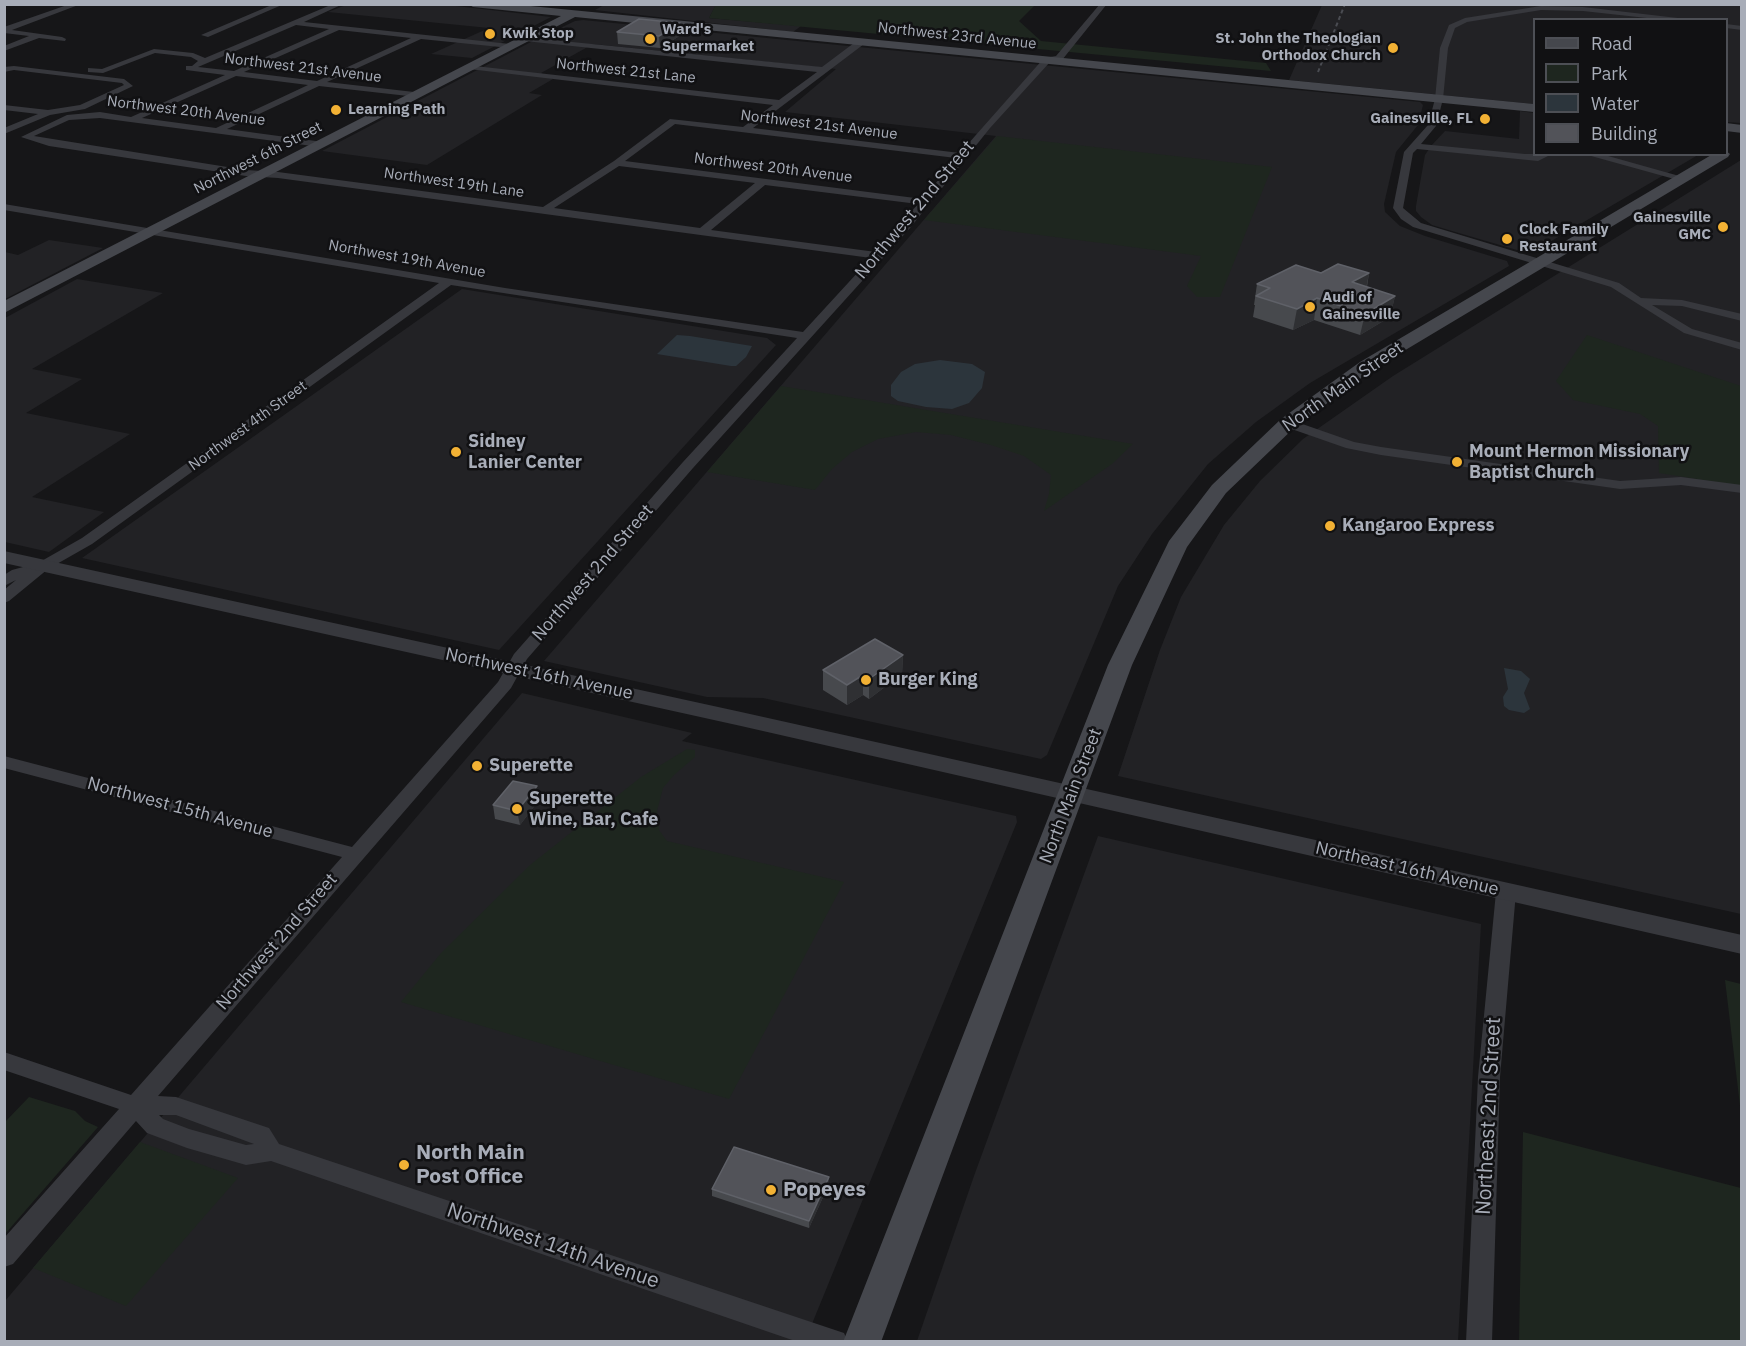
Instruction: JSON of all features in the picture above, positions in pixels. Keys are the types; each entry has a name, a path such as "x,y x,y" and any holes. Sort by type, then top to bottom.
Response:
{"main road":[{"name":"Northwest 23rd Avenue","path":"473,4 1533,108"},
{"name":"Northwest 6th Street","path":"4,308 591,4"},
{"name":"North Main Street","path":"862,1341 1120,665 1178,546 1219,489 1288,423 1366,366 1720,156"}],"street":[{"path":"4,30 78,4"},
{"path":"205,35 281,4"},
{"path":"197,65 340,4"},
{"name":"Northwest 2nd Street","path":"4,1256 505,684 520,657 672,483 879,256 961,156 1047,60 1059,58 1104,4"},
{"path":"1668,18 1549,8 1465,20 1452,27 1447,36 1439,99 1432,126 1409,152 1398,208 1405,217 1418,225 1615,285 1688,331 1742,347"},
{"path":"297,23 510,46"},
{"path":"132,119 339,27"},
{"path":"4,30 62,39"},
{"path":"4,49 39,36"},
{"path":"220,129 420,36"},
{"path":"17,44 50,37"},
{"path":"525,39 824,70"},
{"path":"747,129 861,42"},
{"name":"Northwest 21st Avenue","path":"4,59 103,71 154,51 193,55 197,65 237,72 418,94"},
{"name":"Northwest 21st Lane","path":"469,67 780,102"},
{"path":"4,70 14,68 124,81 129,86 82,107 48,113 4,131"},
{"path":"4,107 48,113"},
{"name":"Northwest 20th Avenue","path":"25,137 67,118 83,114 220,129 320,144"},
{"name":"Northwest 21st Avenue","path":"617,163 673,121 961,156"},
{"name":"Northwest 19th Lane","path":"25,137 50,143 261,174 879,256"},
{"path":"1414,146 1525,157 1543,156"},
{"path":"1596,156 1685,179"},
{"path":"544,210 617,163"},
{"name":"Northwest 20th Avenue","path":"617,163 924,202"},
{"path":"702,232 762,182"},
{"name":"Northwest 19th Avenue","path":"8,210 138,228 450,281 805,336"},
{"name":"Northwest 4th Street","path":"4,598 43,566 87,541 450,281"},
{"path":"1640,301 1682,303 1742,318"},
{"path":"1288,423 1351,445 1553,477 1620,485 1681,481 1742,489"},
{"name":"Northwest 16th Avenue","path":"4,557 1072,793"},
{"name":"Northwest 4th Street","path":"4,582 17,573 43,566"},
{"name":"Northwest 15th Avenue","path":"4,762 355,854"},
{"name":"Northeast 16th Avenue","path":"1072,793 1742,945"},
{"name":"Northeast 2nd Street","path":"1479,1341 1489,1077 1506,892"},
{"name":"Northwest 14th Avenue","path":"4,1061 134,1105 155,1126 187,1138 246,1155 271,1151 835,1341"}],"shaded area":[{"path":"439,4 551,17 472,58 431,54 489,28 328,12 346,5"},
{"path":"606,4 716,5 709,18 801,26 793,32 595,10"},
{"path":"1322,5 1741,5 1741,123 1728,122 1728,18 1533,18 1533,104 1289,80"},
{"path":"575,21 1420,102 1423,105 1418,125 1396,152 1384,204 1385,212 1400,226 1507,261 1509,266 1310,383 1256,422 1208,464 1152,534 1118,586 1047,755 1041,759 763,698 707,697 544,661 996,136 785,112 836,69 593,44 541,73 553,79 529,93 542,95 427,165 322,151 529,43"},
{"path":"1520,111 1533,113 1533,156 1696,156 1536,250 1517,250 1432,225 1416,211 1425,155 1445,131 1519,139"},
{"path":"1741,160 1741,914 1118,776 1160,650 1181,597 1224,525 1260,481 1303,439 1393,376"},
{"path":"49,240 103,248 5,299 5,252 18,255"},
{"path":"77,279 163,293 32,369 82,379 26,413 130,434 32,497 104,512 49,552 5,542 5,318"},
{"name":"Sidney Lanier Center","path":"462,289 767,338 776,345 499,650 82,558"},
{"path":"522,693 692,733 682,741 1016,816 1017,822 805,1341 5,1342 5,1301"},
{"path":"1098,836 1481,924 1458,1341 917,1341 974,1176"}],"green space":[{"path":"716,4 1035,5 1019,21 1041,41 1266,63 1271,71 709,18"},
{"path":"997,136 1272,167 1220,297 1197,297 1187,286 1201,256 924,220"},
{"path":"1587,335 1741,386 1741,486 1659,473 1658,426 1640,414 1573,400 1556,381"},
{"path":"781,386 1133,444 1112,464 1044,511 1051,475 1024,456 951,435 916,432 878,439 852,452 832,469 815,490 707,472"},
{"path":"687,749 695,750 695,757 663,788 657,811 659,830 667,841 844,882 729,1099 401,1002 441,953 530,865 641,777"},
{"path":"1725,980 1741,984 1741,1114"},
{"path":"29,1097 75,1111 85,1121 98,1127 5,1234 5,1122"},
{"path":"1523,1132 1741,1188 1741,1341 1519,1341"},
{"path":"140,1142 238,1178 126,1306 33,1268"}],"water":[{"path":"677,335 752,346 746,357 736,366 657,354"},
{"path":"940,360 972,364 985,372 982,388 969,403 952,409 926,407 898,401 891,396 891,385 901,372 915,364"},
{"path":"1504,668 1521,671 1530,679 1524,693 1530,709 1524,713 1509,710 1504,706 1503,697 1508,689"}],"building":[{"path":"639,19 680,23 659,36 617,32"},
{"path":"1338,264 1369,273 1352,282 1395,296 1365,314 1317,298 1297,309 1256,296 1270,288 1257,284 1296,265 1321,273"},
{"path":"875,639 903,655 869,679 863,675 847,685 823,670"},
{"path":"513,781 537,786 517,811 493,805"},
{"name":"Popeyes","path":"734,1147 829,1177 809,1221 712,1189"}],"railway":[{"path":"1318,72 1345,4"}],"place":[{"name":"Kwik Stop","path":"490,34"},
{"name":"Ward's Supermarket","path":"650,39"},
{"name":"St. John the Theologian Orthodox Church","path":"1393,48"},
{"name":"Learning Path","path":"336,110"},
{"name":"Gainesville, FL","path":"1485,119"},
{"name":"Gainesville GMC","path":"1723,227"},
{"name":"Clock Family Restaurant","path":"1507,239"},
{"name":"Audi of Gainesville","path":"1310,307"},
{"name":"Sidney Lanier Center","path":"456,452"},
{"name":"Mount Hermon Missionary Baptist Church","path":"1457,462"},
{"name":"Kangaroo Express","path":"1330,526"},
{"name":"Burger King","path":"866,680"},
{"name":"Superette","path":"477,766"},
{"name":"Superette Wine, Bar, Cafe","path":"517,809"},
{"name":"North Main Post Office","path":"404,1165"},
{"name":"Popeyes","path":"771,1190"}]}
